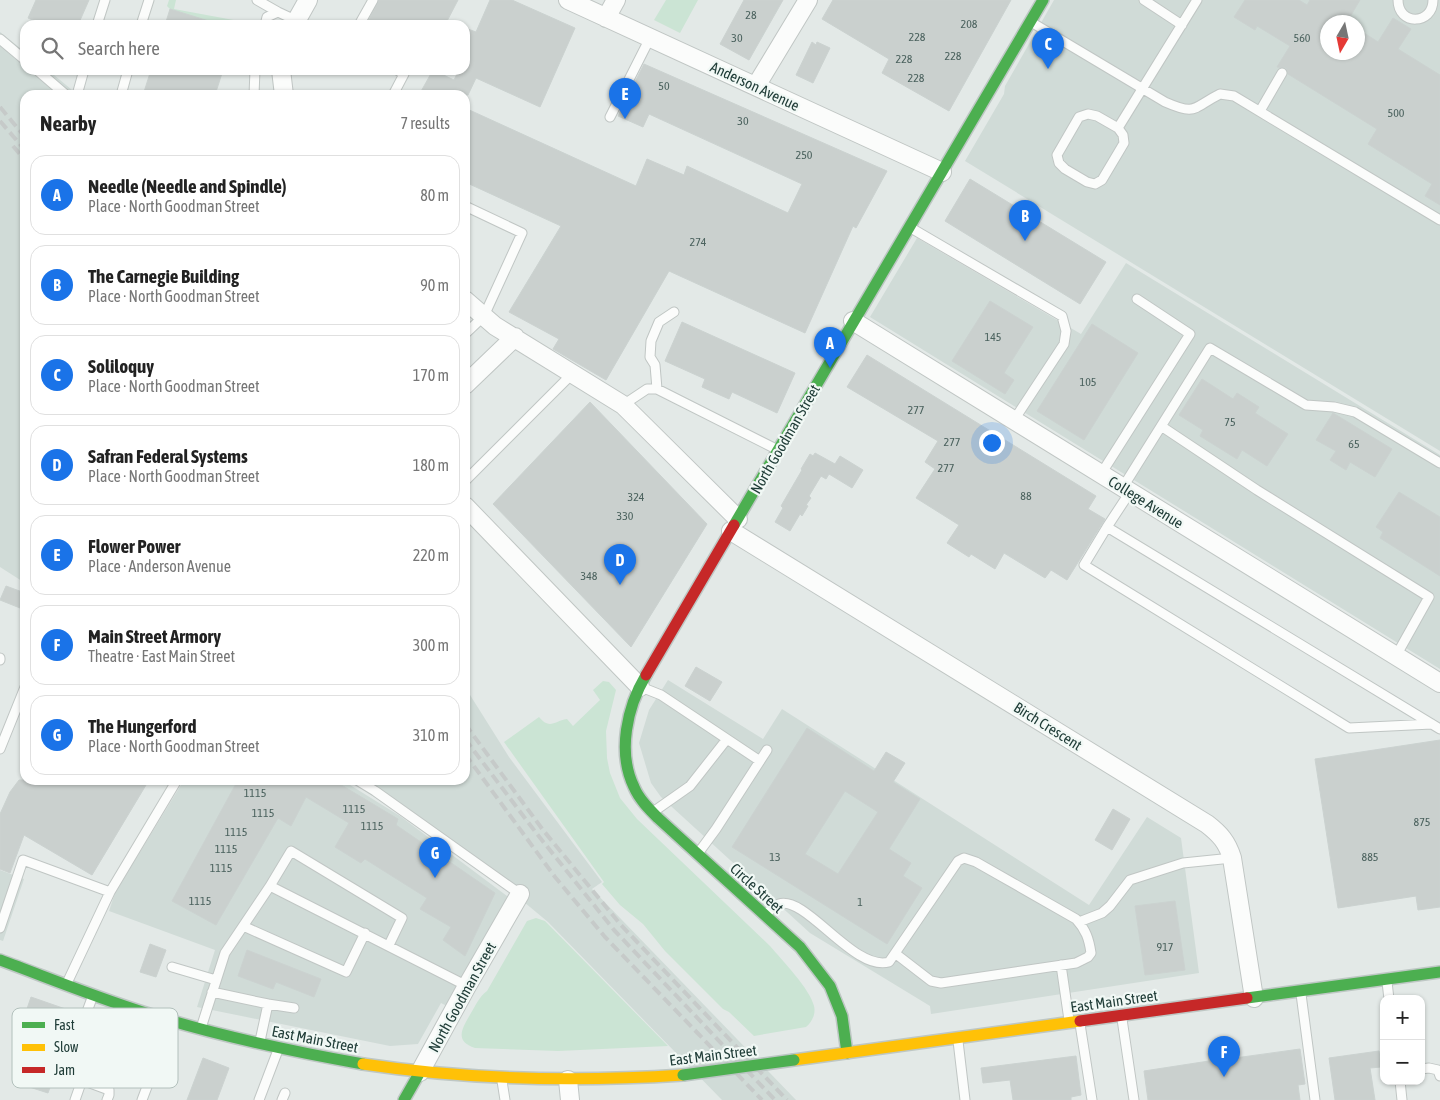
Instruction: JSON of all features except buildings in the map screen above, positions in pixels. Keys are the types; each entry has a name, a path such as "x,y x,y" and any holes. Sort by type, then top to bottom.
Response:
{"main road":[{"name":"North Goodman Street","path":"625,757 626,729 629,714 640,686 1043,0"},
{"name":"Circle Street","path":"625,757 634,788 653,813 800,947 830,986 842,1016 847,1053"},
{"name":"East Main Street","path":"0,960 134,1008"},
{"name":"East Main Street","path":"178,1023 260,1044 354,1062 420,1072 502,1078 568,1080 627,1078 683,1074 794,1060 1440,972"},
{"name":"North Goodman Street","path":"404,1100 420,1072"}],"street":[{"path":"300,20 308,0"},
{"name":"Anderson Avenue","path":"568,0 942,172"},
{"path":"606,18 616,0"},
{"path":"756,86 808,0"},
{"path":"282,75 283,90"},
{"name":"Birch Crescent","path":"470,304 495,326 515,336 623,405 735,525 1218,832 1231,853 1254,998"},
{"name":"College Avenue","path":"853,321 1440,683"},
{"path":"470,380 515,336"},
{"path":"470,511 640,686"},
{"name":"North Goodman Street","path":"420,1072 520,894"},
{"path":"568,1080 570,1100"}],"lane":[{"path":"99,20 105,0"},
{"path":"143,20 149,0"},
{"path":"257,0 293,20"},
{"path":"362,20 373,0"},
{"path":"1144,0 1182,25"},
{"path":"1118,128 1197,0"},
{"path":"1398,0 1402,13 1412,19 1423,18 1435,7"},
{"path":"266,20 267,17 278,12"},
{"path":"1030,22 1182,110 1193,110 1220,94 1234,96 1440,220"},
{"path":"610,118 650,38"},
{"path":"0,39 20,56"},
{"path":"1260,111 1282,73"},
{"path":"43,75 60,90"},
{"path":"78,90 83,75"},
{"path":"122,90 127,75"},
{"path":"254,90 255,75"},
{"path":"396,90 403,75"},
{"path":"1088,114 1097,116 1118,128 1123,136 1124,143 1102,180 1095,184 1087,182 1065,169 1059,163 1057,155 1079,117 1088,114"},
{"path":"470,208 522,233 484,316 470,329"},
{"path":"909,227 1062,316 1066,330 1064,344 1014,420"},
{"path":"1101,474 1190,334 1137,299"},
{"path":"657,389 655,365 650,357 652,341 659,322 674,312"},
{"path":"1436,727 1349,728 1084,564 1108,527 1161,426 1210,348 1306,405 1334,406 1355,412 1440,463"},
{"path":"470,477 573,373"},
{"path":"623,405 646,389 657,389 779,450"},
{"path":"1161,426 1258,490 1429,597 1396,656"},
{"path":"1108,527 1436,727"},
{"path":"640,686 661,695 760,761"},
{"path":"0,749 20,699"},
{"path":"653,813 690,786 726,739"},
{"path":"697,854 716,829 767,750"},
{"path":"67,984 110,892 175,785"},
{"path":"365,785 520,894"},
{"path":"201,1029 225,953 291,851 402,918 389,945"},
{"path":"1079,922 1102,912 1110,906 1130,880 1183,863 1231,853"},
{"path":"764,915 779,904 793,905 836,938 873,962 883,964 889,962 896,954 958,862 964,858 976,862 1076,919 1084,927 1089,938 1091,953 1088,958 1076,963 941,983 930,981 896,954"},
{"path":"0,928 23,860 110,892"},
{"path":"270,886 467,986"},
{"path":"243,926 346,972 365,933"},
{"path":"1061,965 1092,1100"},
{"path":"172,967 216,980"},
{"path":"1387,979 1389,995"},
{"path":"1301,991 1315,1100"},
{"path":"212,992 294,1008"},
{"path":"88,1008 93,994"},
{"path":"260,1044 268,1004"},
{"path":"1122,1016 1134,1100"},
{"path":"957,1038 965,1100"},
{"path":"260,1100 279,1047"},
{"path":"1425,1069 1434,1068 1438,1070 1440,1076"},
{"path":"502,1078 505,1100"},
{"path":"1400,1085 1402,1100"},
{"path":"75,1100 79,1088"},
{"path":"103,1088 108,1090 107,1100"},
{"path":"142,1100 147,1088"}],"shaded area":[{"path":"1054,0 1440,0 1440,451 965,161 1004,94 1005,86"},
{"path":"0,32 20,48 20,75 54,75 72,90 20,90 20,580 0,567"},
{"path":"917,238 1081,334 1126,263 1440,455 1440,669 870,317"},
{"path":"668,680 763,739 782,709 1089,905 1147,817 1181,838 1199,973 931,1014 930,1006 810,933 661,797 651,783 639,743 649,710"},
{"path":"470,695 509,757 602,882 592,889 796,1100 722,1100 548,922 478,864 356,785 470,785"},
{"path":"181,785 350,785 400,816 511,899 447,1006 441,1003 418,1044 390,1046 197,1007 215,950 109,911 115,893"},
{"path":"0,870 24,879 3,941 0,940"}],"green space":[{"path":"169,0 176,0 174,9 234,20 204,20 170,9 167,6"},
{"path":"666,0 698,0 680,33 654,20"},
{"path":"603,681 609,682 616,690 606,731 607,758 610,773 620,798 637,819 770,946 795,975 807,991 814,1006 813,1018 806,1027 754,1036 729,1012 723,1009 665,951 643,924 620,905 602,884 604,882 504,742 539,717 549,724 567,719 573,726 600,700 593,690"},
{"path":"536,918 545,921 668,1046 558,1051 475,1048 464,1042 462,1038 463,1028 476,1004 487,991 527,921"}],"railway":[{"path":"0,107 20,131"},
{"path":"0,121 20,144"},
{"path":"13,146 20,154"},
{"path":"470,731 543,830 620,924 787,1100"},
{"path":"470,746 537,834 614,930 775,1100"},
{"path":"470,761 555,877 605,937 762,1100"}],"traffic: fast":[{"path":"734,525 1043,0"},
{"path":"646,675 634,701 626,730 626,759 636,791 644,804 658,818 800,947 830,986 842,1016 847,1053"},
{"path":"0,960 130,1008"},
{"path":"1247,998 1440,972"},
{"path":"178,1022 262,1044 363,1064"},
{"path":"683,1075 794,1060"},
{"path":"404,1100 420,1072"}],"traffic: slow":[{"path":"794,1060 1080,1021"},
{"path":"363,1064 443,1073 523,1078 563,1079 683,1075"}],"traffic: jam":[{"path":"646,675 734,525"},
{"path":"1080,1021 1247,998"}],"place":[{"name":"Soliloquy","path":"1048,69"},
{"name":"Flower Power","path":"625,119"},
{"name":"The Carnegie Building","path":"1025,241"},
{"name":"Needle (Needle and Spindle)","path":"830,368"},
{"name":"Safran Federal Systems","path":"620,585"},
{"name":"The Hungerford","path":"435,878"},
{"name":"Main Street Armory","path":"1224,1077"}]}
